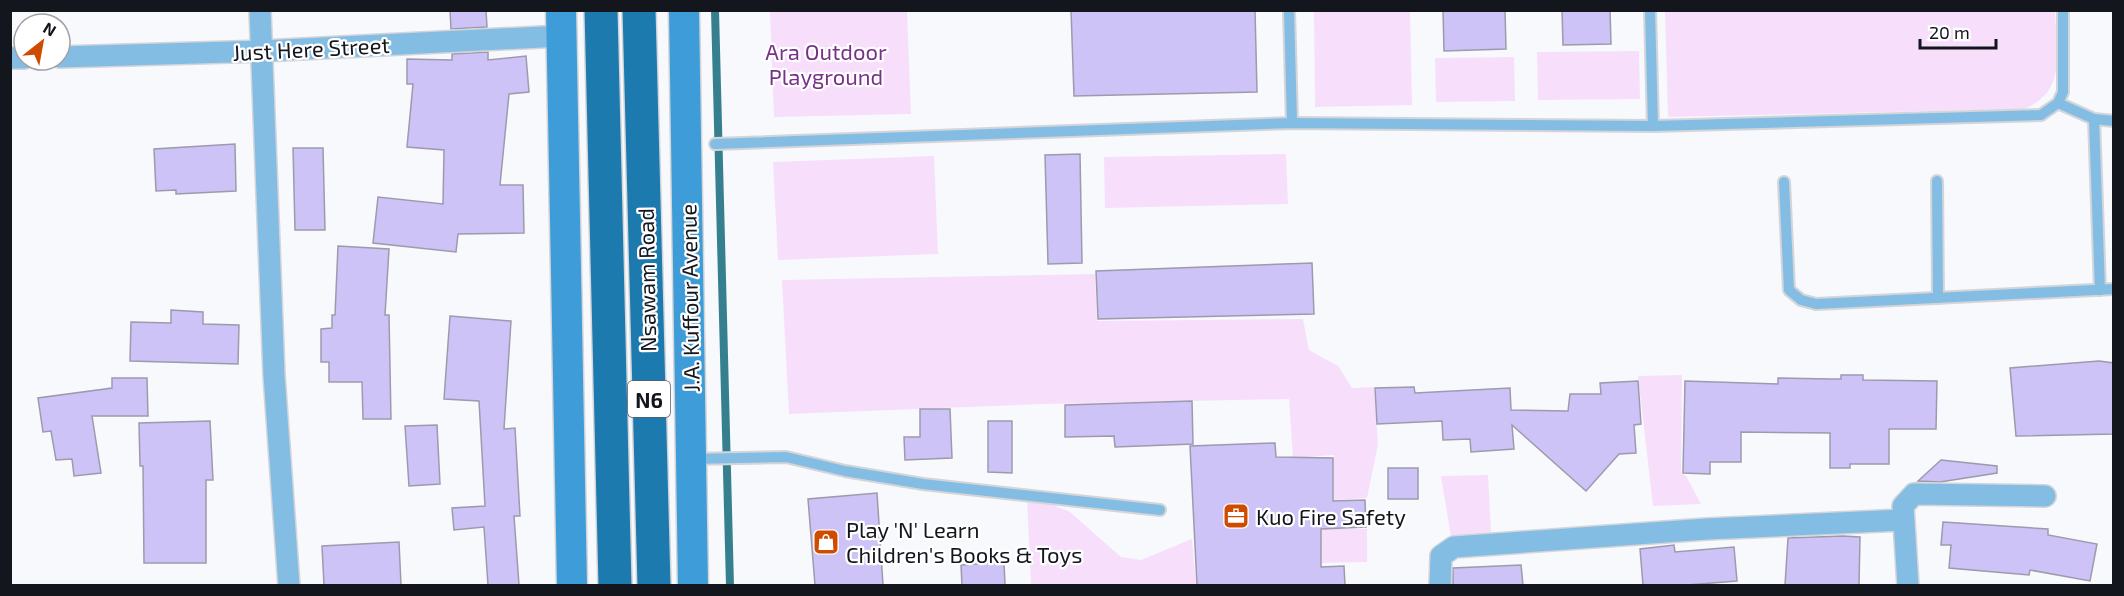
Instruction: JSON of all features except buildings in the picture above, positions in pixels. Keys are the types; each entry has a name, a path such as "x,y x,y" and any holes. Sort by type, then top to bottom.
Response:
{"highway":[{"name":"Nsawam Road","path":"601,10 615,585"},
{"name":"Nsawam Road","path":"639,10 654,585"}],"main road":[{"name":"J.A. Kuffour Avenue","path":"684,10 693,585"},
{"path":"561,23 572,585"}],"street":[{"path":"260,10 274,375 289,585"},
{"name":"Just Here Street","path":"72,57 262,51 561,23"},
{"path":"1908,585 1903,506 1914,494 2046,496"},
{"path":"1440,585 1442,556 1454,547 1707,529 1903,520"}],"lane":[{"path":"1289,10 1292,123"},
{"path":"1650,10 1653,126"},
{"path":"715,144 1292,123 1653,126 2041,115 2058,103 2063,92 2065,69 2063,10"},
{"path":"2058,103 2094,119 2114,122"},
{"path":"2094,119 2100,290"},
{"path":"1937,181 1938,298"},
{"path":"1784,182 1790,290 1801,300 1816,304 2114,290"},
{"path":"691,459 786,457 845,471 923,484 1160,510"}],"green space":[{"name":"Ara Outdoor Playground","path":"770,11 907,11 911,114 774,117"},
{"path":"1314,11 1410,11 1412,105 1315,107"},
{"path":"1665,11 2055,11 2056,68 2048,92 2024,109 1668,117"},
{"path":"1639,51 1640,99 1538,100 1537,52"},
{"path":"1514,57 1515,101 1436,102 1435,58"},
{"path":"1286,154 1288,204 1105,208 1104,157"},
{"path":"934,156 938,254 778,260 773,162"},
{"path":"1095,274 1097,321 1303,319 1309,350 1338,366 1352,388 1374,387 1378,444 1367,498 1334,500 1334,455 1293,458 1289,399 1042,404 789,414 782,280"},
{"path":"1682,375 1681,473 1686,476 1701,504 1653,506 1638,376"},
{"path":"1488,475 1491,533 1451,537 1441,476"},
{"path":"1027,499 1041,500 1070,512 1121,557 1141,560 1192,539 1196,585 1031,585"},
{"path":"1321,529 1367,529 1367,562 1322,563"}],"waterway":[{"path":"715,10 730,586"}],"place":[{"name":"Kuo Fire Safety","path":"1236,516"},
{"name":"Play 'N' Learn Children's Books & Toys","path":"826,542"}]}
